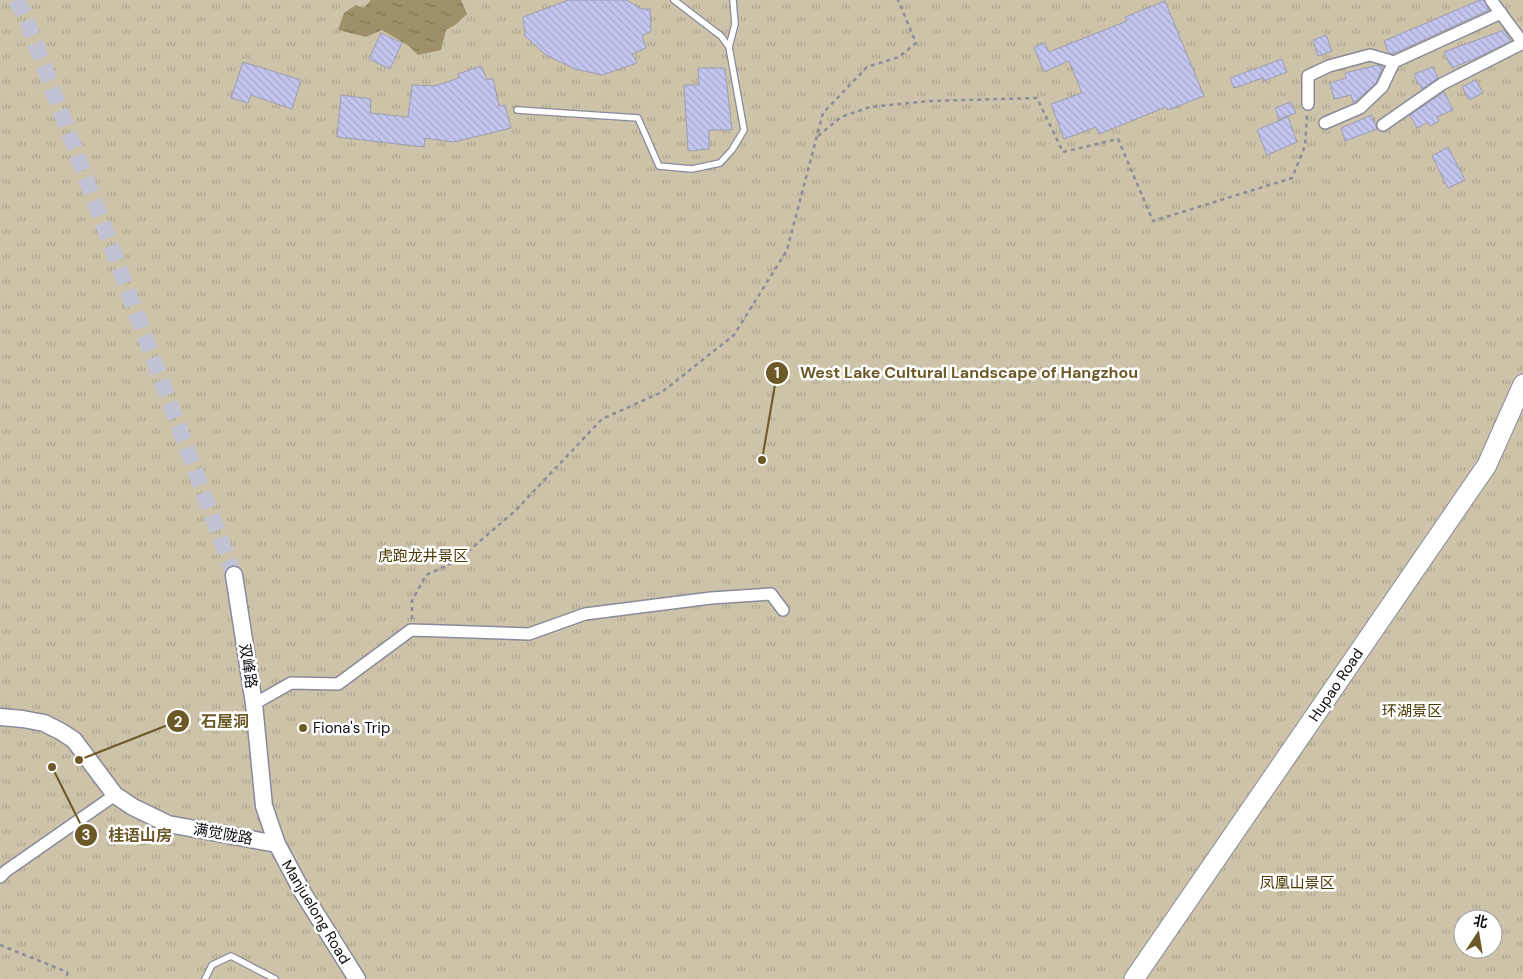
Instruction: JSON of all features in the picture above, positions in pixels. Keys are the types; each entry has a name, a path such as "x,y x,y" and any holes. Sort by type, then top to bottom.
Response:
{"main road":[{"name":"Hupao Road","path":"1134,979 1487,464 1523,384"},
{"name":"双峰路","path":"234,575 254,704 264,806 277,844"},
{"name":"满觉陇路","path":"0,717 44,723 60,730 74,740 115,795 133,807 168,824 277,844"},
{"name":"Manjuelong Road","path":"277,844 303,893 357,979"}],"street":[{"path":"1383,125 1442,84 1523,43 1491,0"},
{"path":"1325,123 1360,108 1382,87 1394,62 1501,14"},
{"path":"1308,104 1308,76 1329,66 1370,55 1394,62"},
{"path":"254,704 291,683 338,684 411,630 529,634 584,614 711,598 771,594 782,610"},
{"path":"0,877 115,795"}],"lane":[{"path":"674,0 721,36 729,47"},
{"path":"517,110 638,118 659,166 692,169 720,163 732,150 744,130 729,47 735,24 733,0"},
{"path":"206,979 212,964 231,956 275,979"}],"path":[{"path":"411,630 412,601 426,575 457,561 515,511 602,419 662,392 734,335 787,250 823,113 867,67 899,57 916,43 898,0"},
{"path":"817,137 841,117 870,107 928,101 1037,98 1064,152 1118,140 1153,222 1292,178 1305,146 1308,104"},
{"path":"0,945 67,972 68,979"}],"green space":[{"name":"虎跑龙井景区","path":"0,0 1523,0 1523,979 0,979"}],"water":[{"path":"371,0 461,0 467,14 446,30 441,50 418,55 409,46 382,30 366,37 338,30 344,13 356,5 364,8"}],"building":[{"path":"569,0 626,0 642,9 650,9 651,31 642,36 646,48 632,54 637,63 602,75 575,69 546,55 525,36 523,17"},
{"path":"1480,0 1484,0 1489,10 1402,50 1392,54 1388,52 1384,41"},
{"path":"1165,1 1204,96 1168,110 1166,107 1099,134 1096,127 1064,139 1051,104 1082,93 1069,61 1044,72 1034,47 1045,43 1049,52 1127,21 1125,17"},
{"path":"1504,30 1511,41 1452,68 1444,52"},
{"path":"381,33 402,43 390,69 369,59"},
{"path":"1326,35 1332,51 1318,56 1313,40"},
{"path":"1282,59 1287,72 1264,81 1263,78 1234,88 1230,78"},
{"path":"243,62 301,80 292,109 251,95 248,103 231,98"},
{"path":"1377,65 1382,66 1382,69 1376,83 1356,101 1353,102 1351,95 1334,99 1330,83 1346,78 1345,73"},
{"path":"481,66 487,80 493,78 499,106 505,105 511,128 454,142 425,138 424,147 337,137 341,95 371,99 370,113 408,117 412,85 435,86 459,78 458,74"},
{"path":"1433,67 1438,78 1422,89 1414,74"},
{"path":"698,68 725,68 732,130 709,130 709,149 688,151 684,85 699,85"},
{"path":"1476,80 1483,93 1469,100 1462,87"},
{"path":"1444,92 1453,110 1437,117 1439,121 1430,126 1428,122 1417,128 1410,115"},
{"path":"1291,102 1296,113 1279,119 1275,108"},
{"path":"1372,115 1377,129 1345,141 1341,128"},
{"path":"1288,117 1297,142 1267,155 1257,130"},
{"path":"1448,147 1465,180 1448,188 1432,156"}],"tunnel":[{"path":"15,0 24,13 234,575"}],"place":[{"name":"West Lake Cultural Landscape of Hangzhou","path":"762,460"},
{"name":"Fiona's Trip","path":"303,728"},
{"name":"石屋洞","path":"79,760"},
{"name":"桂语山房","path":"52,767"}],"park label":[{"name":"环湖景区","path":"1412,711"},
{"name":"凤凰山景区","path":"1297,883"}]}
